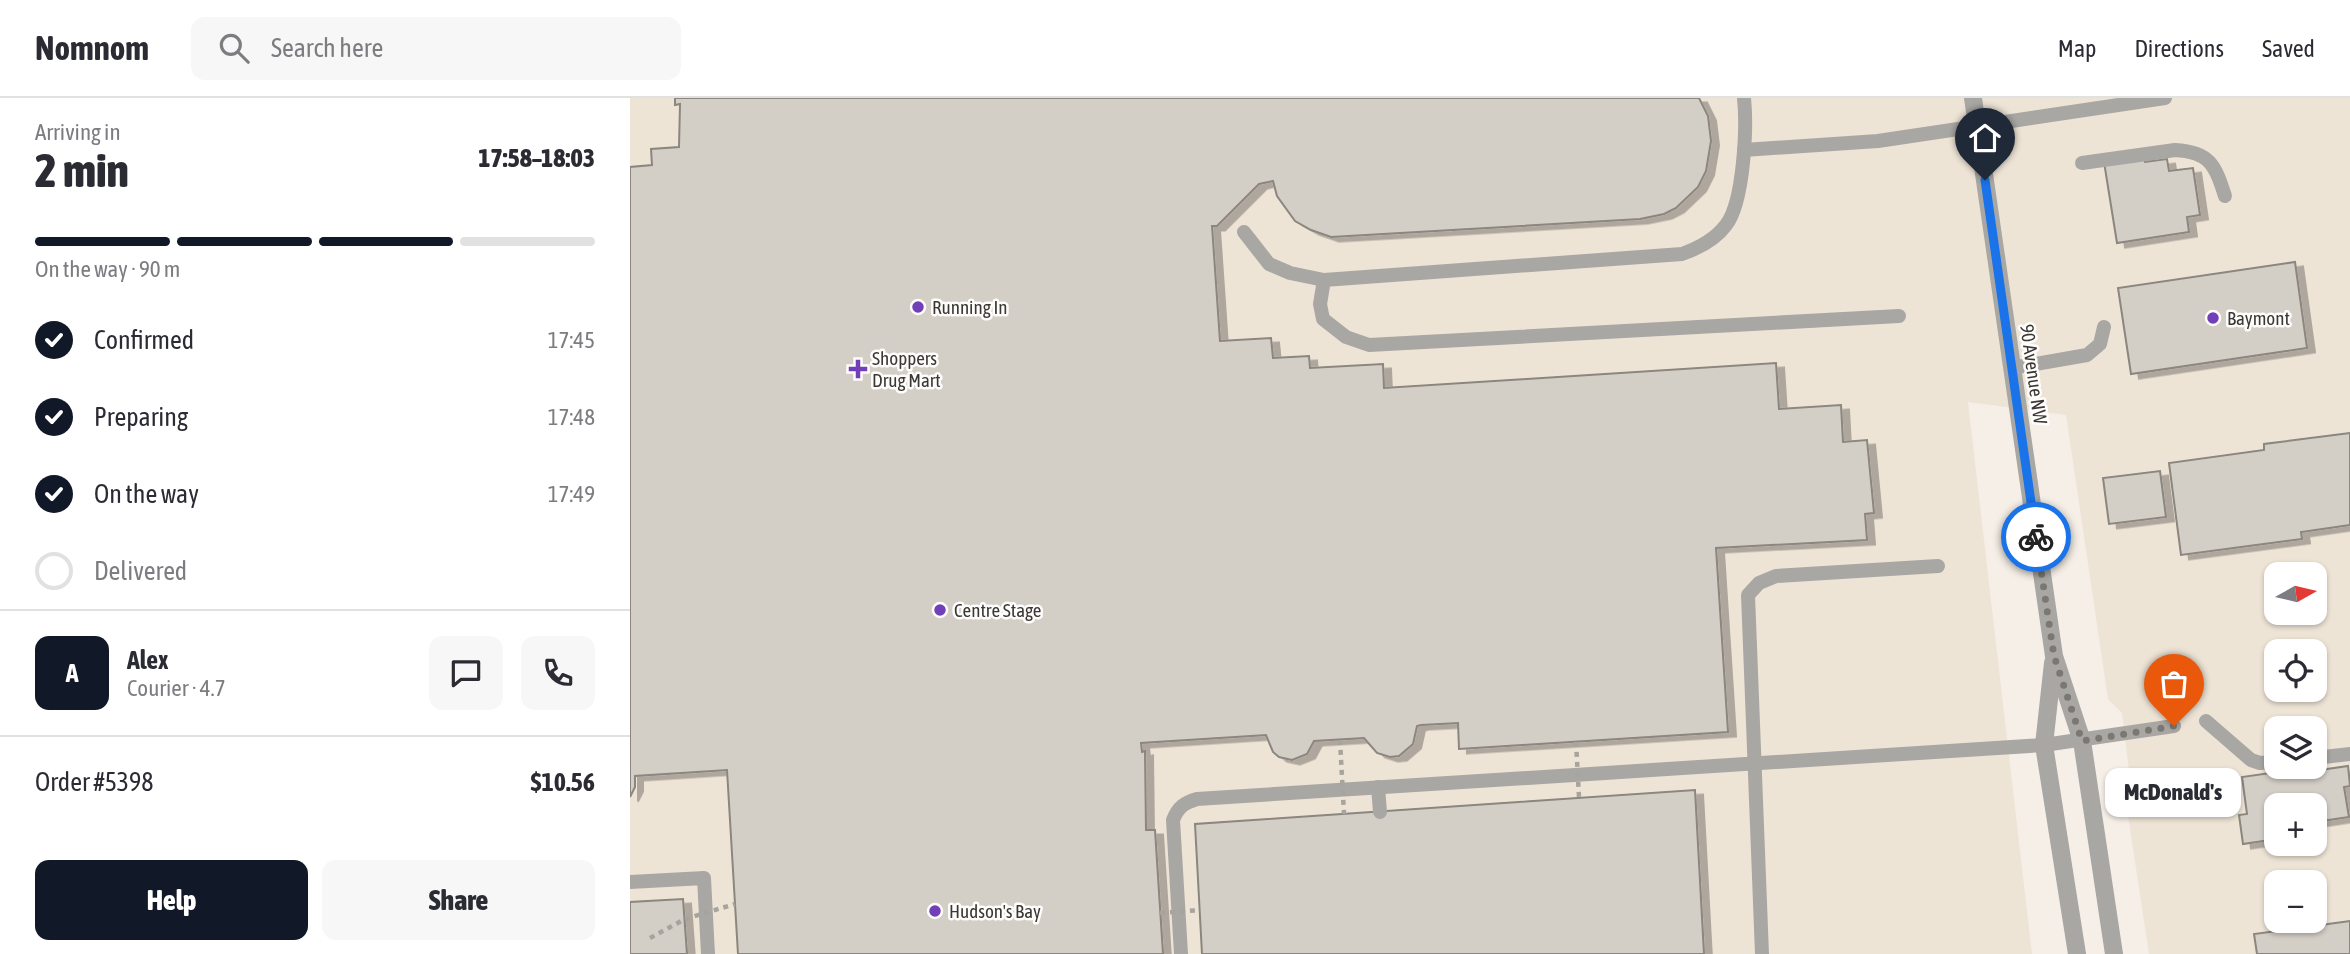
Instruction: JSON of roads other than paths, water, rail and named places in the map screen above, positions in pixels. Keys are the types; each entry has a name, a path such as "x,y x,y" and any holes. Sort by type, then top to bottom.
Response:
{"street":[{"name":"90 Avenue NW","path":"1973,98 2054,656 2082,741 2114,954"},
{"name":"90 Avenue NW","path":"2054,656 2045,745 2077,954"}],"lane":[{"path":"1244,232 1269,264 1290,273 1324,279 1682,254 1717,236 1728,223 1736,198 1745,150 1744,98"},
{"path":"1745,150 1878,141 2122,102 2165,98"},
{"path":"2082,163 2175,150 2189,151 2210,162 2217,171 2225,196"},
{"path":"1324,279 1320,304 1323,318 1346,337 1369,345 1899,316"},
{"path":"2012,368 2087,355 2100,344 2104,327"},
{"path":"1762,954 1748,595 1767,578 1776,576 1938,566"},
{"path":"2206,721 2251,760 2264,763"},
{"path":"1181,954 1173,820 1177,810 1185,802 1197,799 2045,745 2174,726"},
{"path":"2327,757 2350,754"},
{"path":"1378,787 1380,812"},
{"path":"630,882 704,878 708,954"}],"place":[{"name":"Running In","path":"918,307"},
{"name":"Baymont","path":"2213,318"},
{"name":"Shoppers Drug Mart","path":"858,369"},
{"name":"Centre Stage","path":"940,610"},
{"name":"McDonald's","path":"2174,726"},
{"name":"Hudson's Bay","path":"935,911"}]}
